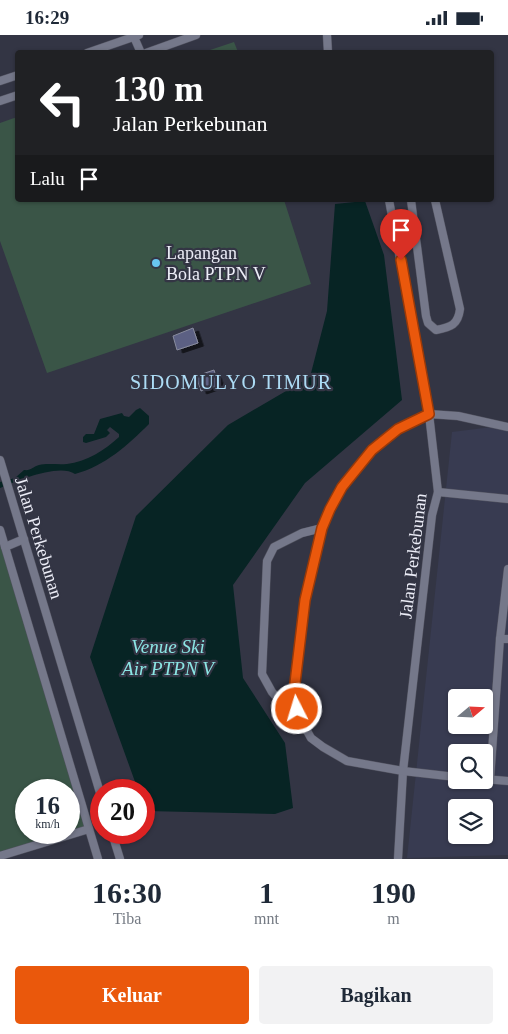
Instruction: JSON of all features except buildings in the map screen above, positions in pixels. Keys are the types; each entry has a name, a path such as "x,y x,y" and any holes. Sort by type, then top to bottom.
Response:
{"lane":[{"path":"154,50 196,35"},
{"path":"327,35 328,50"},
{"path":"96,50 137,36 140,50"},
{"path":"0,81 15,76"},
{"path":"0,101 15,96"},
{"name":"Jalan Perkebunan","path":"389,202 429,414 438,492 432,515 403,771 398,859"},
{"path":"410,202 426,316 428,323 436,330 452,325 459,319 460,309 435,202"},
{"path":"448,776 403,771 347,761 311,738 297,709 295,683 305,600 322,528 330,509 342,487 372,450 398,429 429,414 458,416 508,427"},
{"name":"Jalan Perkebunan","path":"0,460 96,779"},
{"path":"438,492 508,499"},
{"path":"297,709 272,692 262,674 267,561 274,547 302,533 322,528"},
{"name":"Jalan Perkebunan","path":"0,531 98,859"},
{"path":"5,547 24,539"},
{"path":"491,744 504,639 508,569"},
{"path":"493,780 508,781"},
{"path":"0,856 89,829"},
{"path":"115,844 120,859"}],"shaded area":[{"path":"234,42 237,50 210,50"},
{"name":"Lapangan Bola PTPN V","path":"15,118 15,202 285,202 311,284 47,373 0,241 0,123"},
{"path":"508,425 508,855 407,858 452,432"},
{"path":"0,536 74,779 15,779 15,844 40,844 0,856"},
{"path":"80,799 89,829 80,832"}],"water":[{"name":"Venue Ski Air PTPN V","path":"365,202 384,255 402,400 305,483 233,585 243,678 285,743 293,808 275,814 155,811 155,779 134,779 90,657 136,516 228,425 310,377 327,311 335,204"},
{"path":"140,408 149,416 149,424 133,440 96,466 75,474 68,471 59,471 38,474 0,488 0,482 15,478 24,470 42,464 74,463 95,455 119,437 119,434 110,427 107,430 110,433 106,437 86,443 83,442 83,437 86,434 94,434 100,419 122,413 124,416 129,417"}],"place":[{"name":"Lapangan Bola PTPN V","path":"156,263"}],"district":[{"name":"SIDOMULYO TIMUR","path":"231,382"}],"route":[{"path":"297,709 295,683 305,600 322,528 330,509 342,487 372,450 398,429 429,414 401,260"}]}
